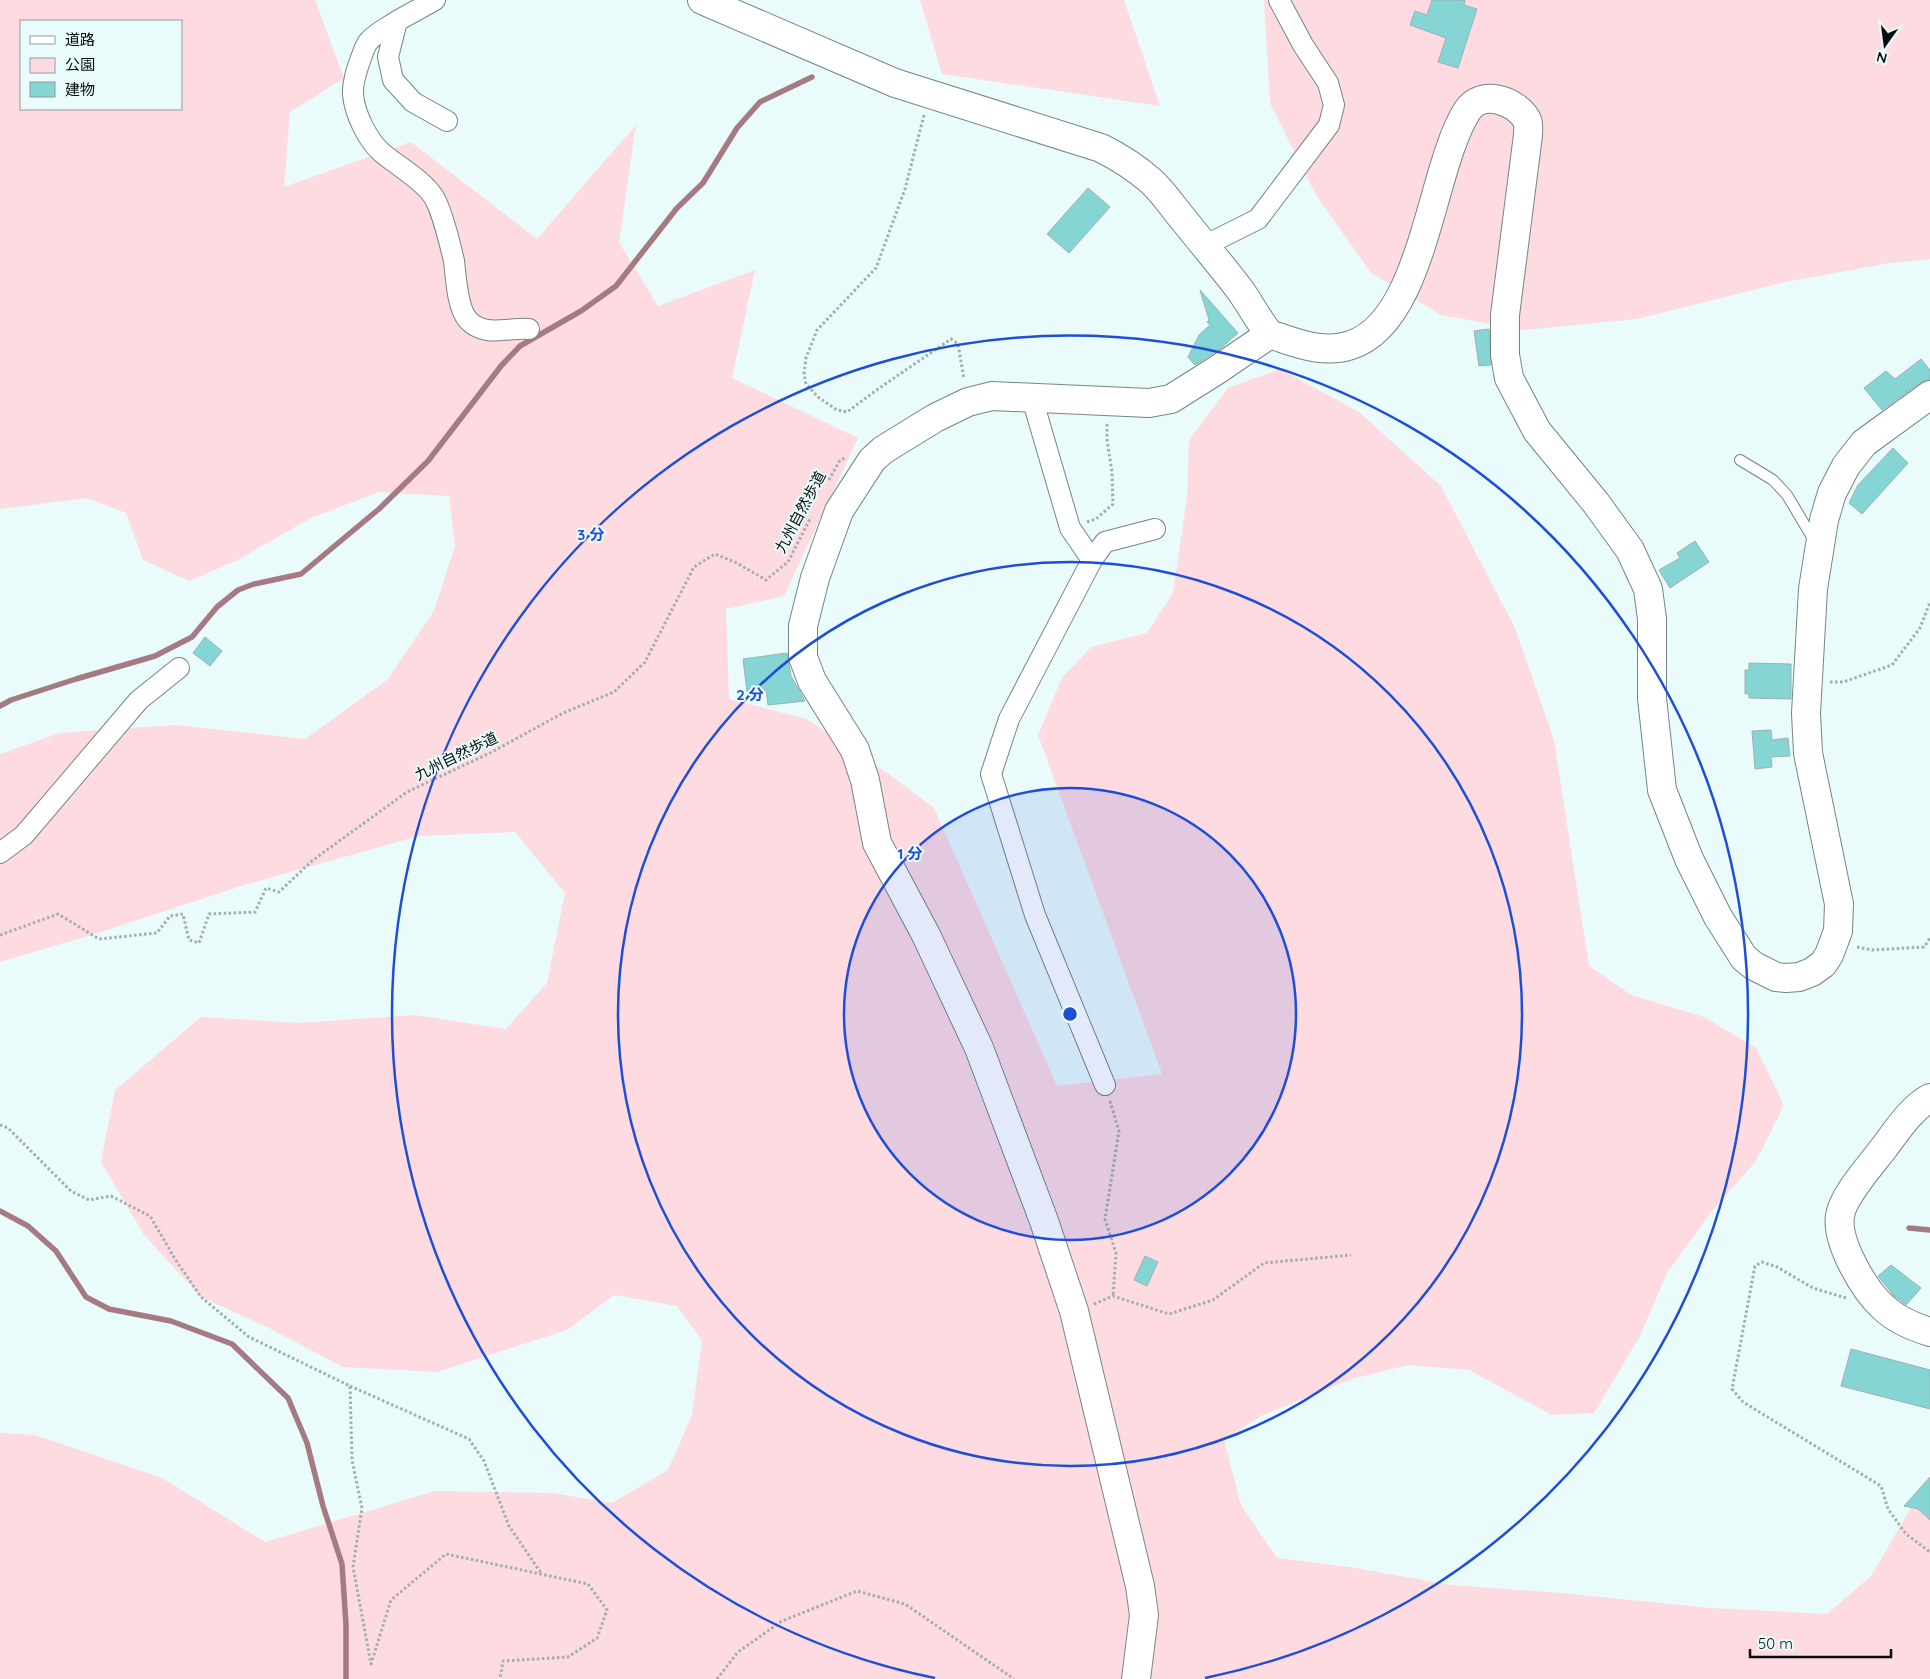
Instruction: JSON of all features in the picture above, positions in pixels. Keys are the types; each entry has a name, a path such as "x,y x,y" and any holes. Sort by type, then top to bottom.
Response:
{"street":[{"path":"435,0 396,21 368,42 356,71 353,95 359,118 380,151 401,166 434,196 453,258 460,302 468,319 480,328 495,332 518,328 529,329"},
{"path":"702,0 895,84 1101,148 1119,156 1153,182 1241,291 1270,334 1311,348 1348,346 1361,342 1376,330 1393,311 1413,269 1457,131 1468,109 1480,101 1495,98 1510,102 1519,110 1528,122 1528,135 1527,158 1505,315 1505,355 1509,378 1537,431 1596,503 1630,550 1648,589 1652,619 1652,698 1662,790 1689,859 1718,917 1744,958 1754,966 1776,977 1799,977 1812,972 1823,964 1834,944 1839,918 1839,904 1808,753 1806,713 1814,589 1824,520 1832,493 1846,466 1864,443 1930,395"},
{"path":"1204,246 1258,219 1329,125 1334,105 1328,83 1303,45 1279,0"},
{"path":"396,21 388,57 393,80 413,102 448,122"},
{"path":"1136,1679 1144,1615 1140,1586 1074,1311 1044,1222 979,1048 926,935 877,843 865,780 855,750 812,681 803,658 804,626 815,578 839,511 872,460 884,450 934,418 968,402 992,396 1149,403 1171,399 1270,334"},
{"path":"1032,398 1070,528 1092,560"},
{"path":"1105,1085 1035,915 991,774 1009,719 1092,560 1105,542 1155,529"},
{"path":"0,853 24,835 139,700 179,668"},
{"path":"1930,1098 1911,1114 1893,1136 1848,1197 1840,1216 1842,1239 1852,1263 1868,1290 1884,1308 1913,1327 1930,1332"}],"lane":[{"path":"1740,460 1774,480 1787,495 1819,550"}],"path":[{"path":"930,94 904,189 876,268 817,330 806,358 804,374 806,384 818,397 837,410 847,412 951,340 958,344 968,402"},
{"path":"1070,528 1096,519 1113,504 1112,472 1107,440 1107,402"},
{"name":"九州自然歩道","path":"827,485 840,460 855,455 872,460"},
{"name":"九州自然歩道","path":"0,935 58,914 99,939 157,933 170,916 183,914 189,940 198,943 209,914 255,912 266,888 279,892 313,860 407,792 490,753 563,713 614,692 645,662 694,567 715,554 737,563 766,580 788,562 814,511"},
{"path":"1807,682 1843,682 1892,665 1920,628 1930,602"},
{"path":"1834,944 1872,950 1924,947 1930,938"},
{"path":"1105,1085 1119,1131 1105,1219 1116,1253 1113,1296"},
{"path":"0,1125 8,1128 71,1191 89,1200 111,1196 150,1216 175,1259 201,1297 249,1337 350,1386 469,1439 484,1460 509,1526 541,1574"},
{"path":"1074,1311 1113,1296 1169,1314 1213,1300 1264,1264 1350,1255"},
{"path":"1847,1299 1813,1288 1776,1267 1762,1262 1755,1266 1732,1389 1743,1402 1881,1486 1888,1509 1906,1534 1930,1552"},
{"path":"350,1386 352,1460 362,1508 353,1567 372,1664 391,1600 446,1554 588,1584 607,1610 597,1638 568,1657 503,1661 500,1679"},
{"path":"717,1679 738,1652 782,1621 857,1591 905,1604 1014,1679"}],"green space":[{"path":"0,0 315,0 344,78 290,112 284,187 411,142 537,239 636,125 619,242 658,306 755,270 732,378 858,438 784,596 726,609 729,699 807,719 890,775 934,808 1057,1086 1162,1074 1038,735 1062,678 1091,647 1147,633 1173,593 1187,497 1189,440 1228,388 1280,369 1359,412 1441,486 1515,628 1554,740 1589,966 1631,995 1704,1017 1756,1048 1784,1105 1756,1161 1711,1212 1667,1273 1640,1336 1594,1413 1552,1415 1469,1370 1408,1365 1352,1379 1261,1416 1224,1440 1241,1505 1277,1558 1350,1567 1450,1585 1561,1593 1711,1608 1827,1614 1871,1576 1919,1494 1930,1490 1930,1679 0,1679 0,1433 35,1435 162,1478 265,1542 435,1491 553,1493 612,1503 668,1470 692,1415 702,1341 677,1306 614,1295 567,1330 437,1372 343,1367 269,1328 201,1297 144,1235 101,1162 115,1090 201,1017 299,1023 415,1015 506,1029 547,983 565,893 515,832 419,836 244,885 98,933 0,962 0,754 60,733 176,725 305,739 387,680 434,611 455,546 449,496 379,492 311,518 238,560 189,581 143,560 126,513 87,498 0,509"},
{"path":"920,0 1124,0 1160,106 942,74"},
{"path":"1264,0 1930,0 1930,259 1890,263 1785,282 1637,319 1524,330 1441,315 1371,273 1316,195 1270,103"}],"building":[{"path":"1432,0 1465,0 1464,5 1477,9 1458,68 1438,62 1446,38 1410,25 1415,11 1427,15"},
{"path":"1088,188 1110,207 1069,253 1047,234"},
{"path":"1200,290 1238,333 1220,349 1195,365 1188,357 1199,335 1210,325 1207,322 1209,320"},
{"path":"1489,329 1491,365 1479,366 1474,331"},
{"path":"1921,359 1930,370 1930,379 1921,382 1882,410 1864,388 1886,371 1895,379"},
{"path":"1893,448 1908,463 1862,514 1849,503 1858,485"},
{"path":"1695,541 1709,562 1670,588 1659,570 1680,558 1677,553"},
{"path":"205,637 222,651 210,666 193,653"},
{"path":"787,653 791,676 805,701 768,705 766,690 747,692 743,659"},
{"path":"1749,663 1791,664 1791,699 1749,698 1749,694 1745,694 1745,670 1749,670"},
{"path":"1771,730 1772,740 1788,738 1790,756 1771,757 1772,767 1755,769 1752,731"},
{"path":"1145,1256 1158,1262 1147,1286 1134,1280"},
{"path":"1891,1265 1921,1288 1906,1305 1894,1296 1878,1276"},
{"path":"1851,1349 1930,1370 1930,1409 1841,1386"},
{"path":"1930,1477 1930,1520 1918,1509 1904,1506"}],"waterway":[{"path":"0,706 11,700 76,679 155,656 192,637 217,607 238,590 254,584 301,574 379,509 428,461 501,366 520,346 581,311 616,286 677,208 703,183 737,128 760,102 812,77"},
{"path":"0,1211 28,1226 56,1251 86,1297 109,1309 171,1321 232,1344 288,1398 307,1443 323,1506 342,1564 346,1625 346,1679"},
{"path":"1909,1228 1930,1230"}]}
